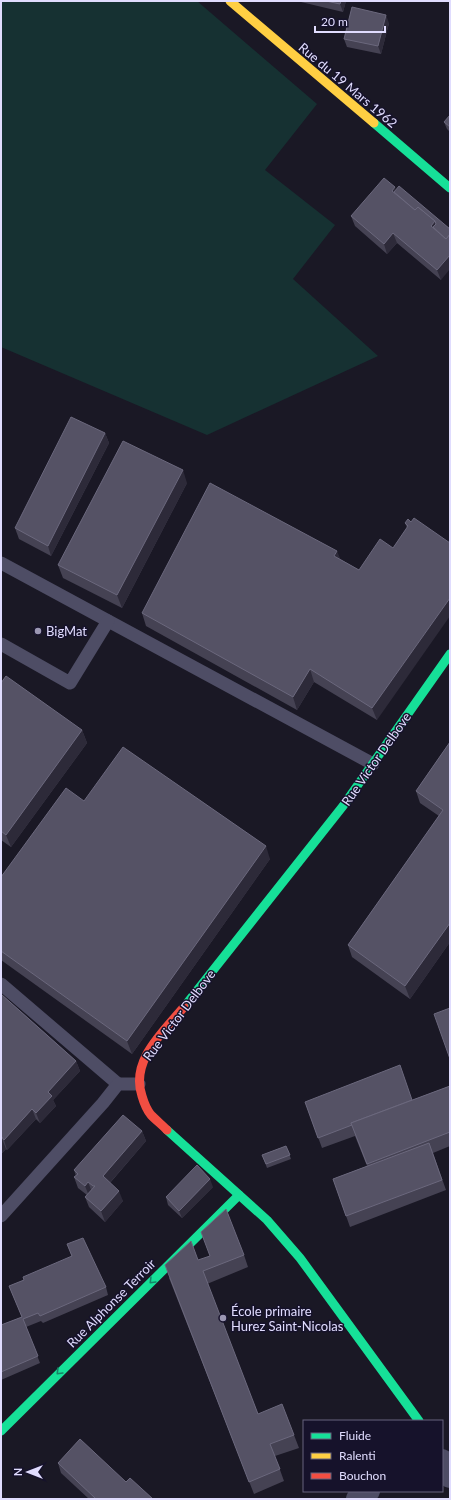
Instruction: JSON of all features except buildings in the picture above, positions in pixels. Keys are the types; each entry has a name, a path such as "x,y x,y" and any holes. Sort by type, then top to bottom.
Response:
{"street":[{"name":"Rue du 19 Mars 1962","path":"230,1 450,188"},
{"name":"Rue Victor Delbove","path":"418,1420 300,1258 266,1220 152,1115 143,1102 139,1084 140,1068 146,1054 343,806 450,654"},
{"name":"Rue Alphonse Terroir","path":"1,1431 239,1195"},
{"path":"443,1462 450,1477"},
{"path":"357,1499 368,1492"}],"lane":[{"path":"1,563 373,764"},
{"path":"1,644 70,683 108,621"},
{"path":"1,984 118,1084 139,1084"},
{"path":"1,1216 118,1084"}],"green space":[{"path":"1,1 197,1 317,104 265,170 335,225 293,279 378,356 207,435 1,347"}],"traffic: fast":[{"path":"374,123 450,188"},
{"path":"184,1007 343,806 450,654"},
{"path":"167,1130 267,1220 300,1258 418,1420"},
{"path":"1,1431 239,1195"}],"traffic: slow":[{"path":"230,1 374,123"}],"traffic: jam":[{"path":"167,1130 148,1111 139,1083 144,1059 158,1037 184,1007"}],"place":[{"name":"BigMat","path":"38,631"},
{"name":"École primaire Hurez Saint-Nicolas","path":"223,1318"}]}
